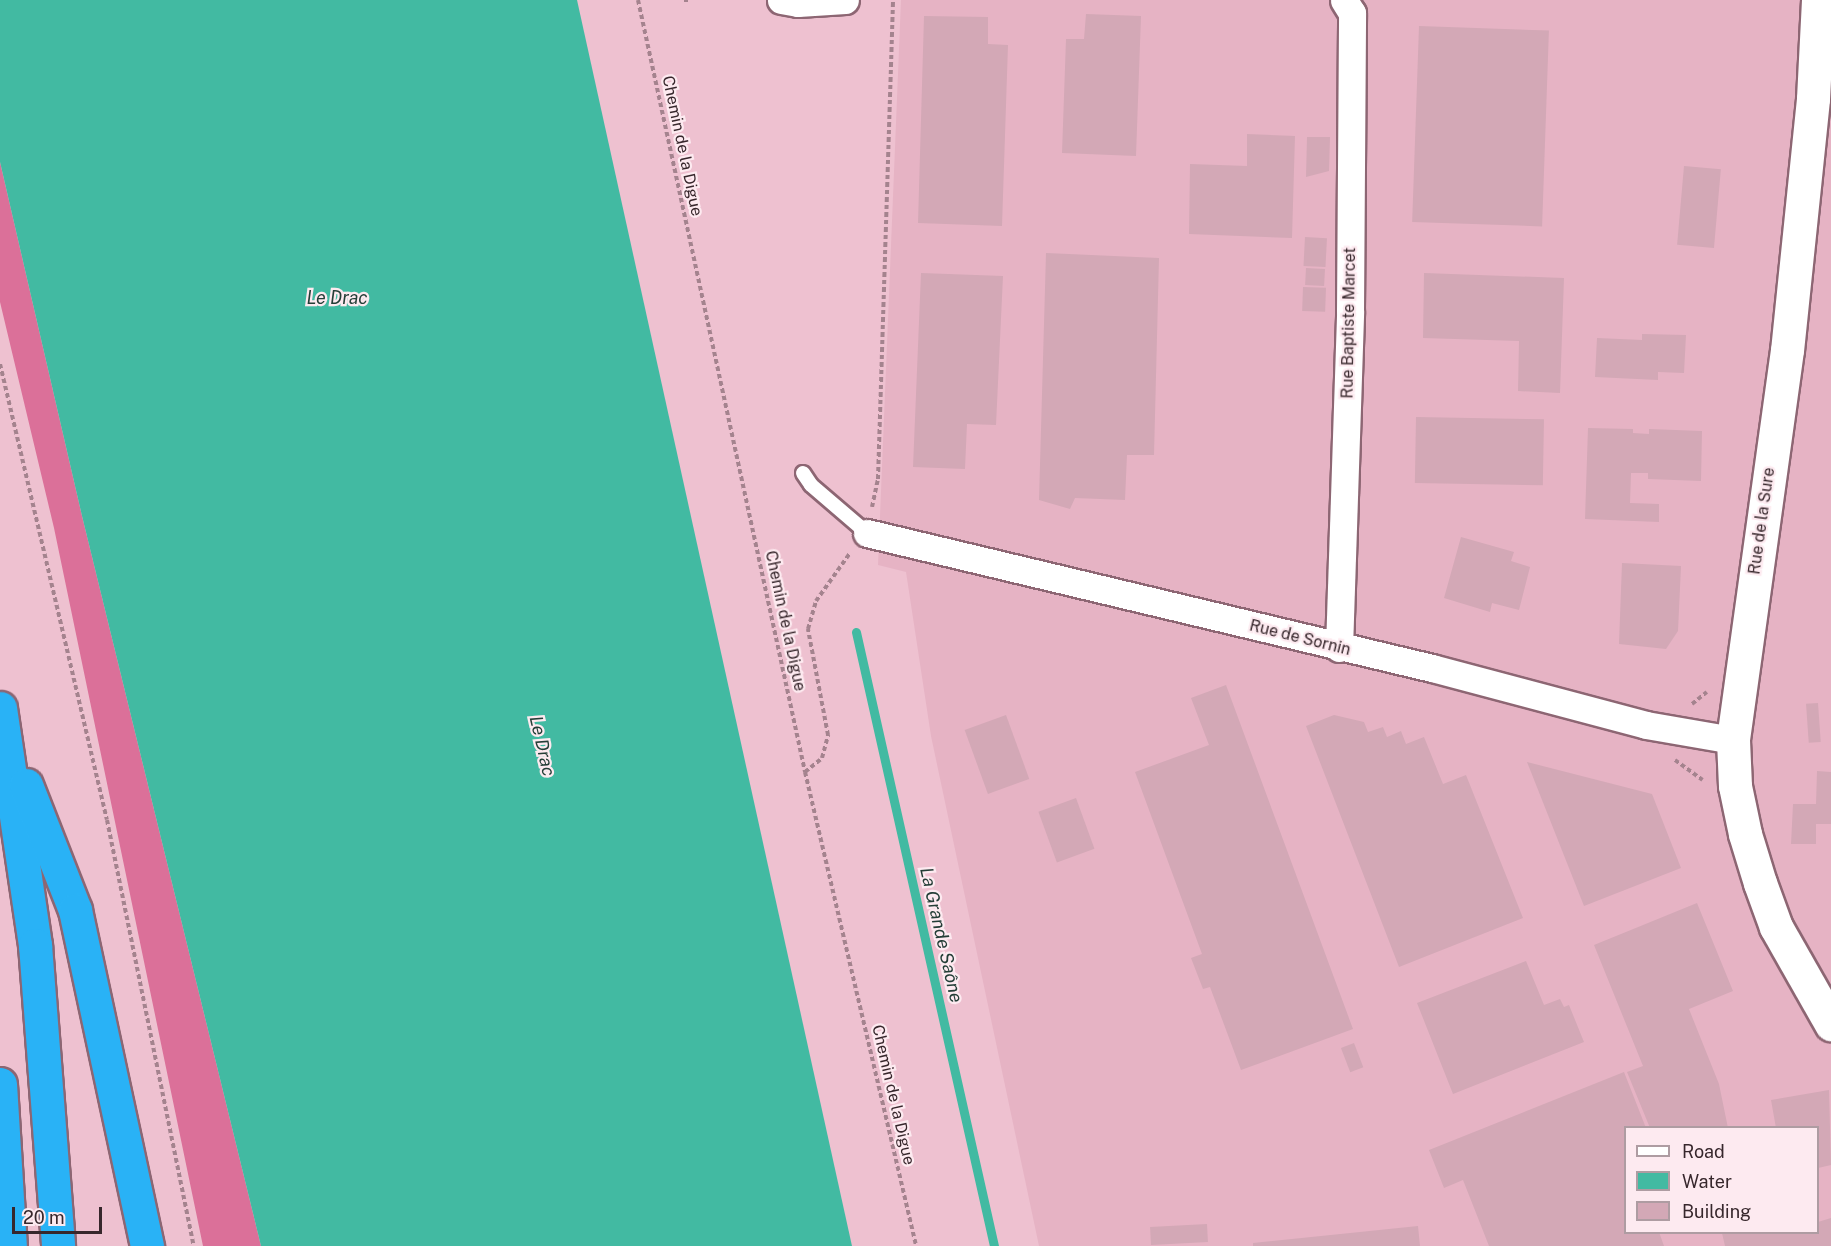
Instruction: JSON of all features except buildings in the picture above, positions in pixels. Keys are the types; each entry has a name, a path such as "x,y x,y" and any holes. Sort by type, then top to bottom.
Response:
{"highway":[{"path":"2,718 37,957 58,1246"},
{"path":"2,718 75,910 147,1246"},
{"path":"0,1084 10,1246"}],"street":[{"path":"781,0 798,3 845,0"},
{"name":"Rue Baptiste Marcet","path":"1339,648 1350,311 1352,13 1344,0"},
{"name":"Rue de la Sure","path":"1822,4 1787,350 1733,740 1736,786 1745,834 1776,927 1831,1024"},
{"name":"Rue de Sornin","path":"867,532 1646,725 1733,740"}],"lane":[{"path":"803,473 811,485 867,532"}],"path":[{"name":"Chemin de la Digue","path":"638,0 805,772 916,1246"},
{"path":"684,0 689,0"},
{"path":"805,772 822,758 828,735 808,629 816,601 867,532 878,479 893,0"},
{"path":"0,364 107,820 194,1246"}],"shaded area":[{"path":"901,0 1831,0 1831,1246 1039,1246 931,736 906,572 878,565"},
{"path":"0,162 82,516 261,1246 203,1246 54,528 0,302"}],"water":[{"name":"Le Drac","path":"0,0 577,0 852,1246 261,1246 82,516 0,162"}],"waterway":[{"name":"La Grande Saône","path":"856,632 994,1246"}]}
